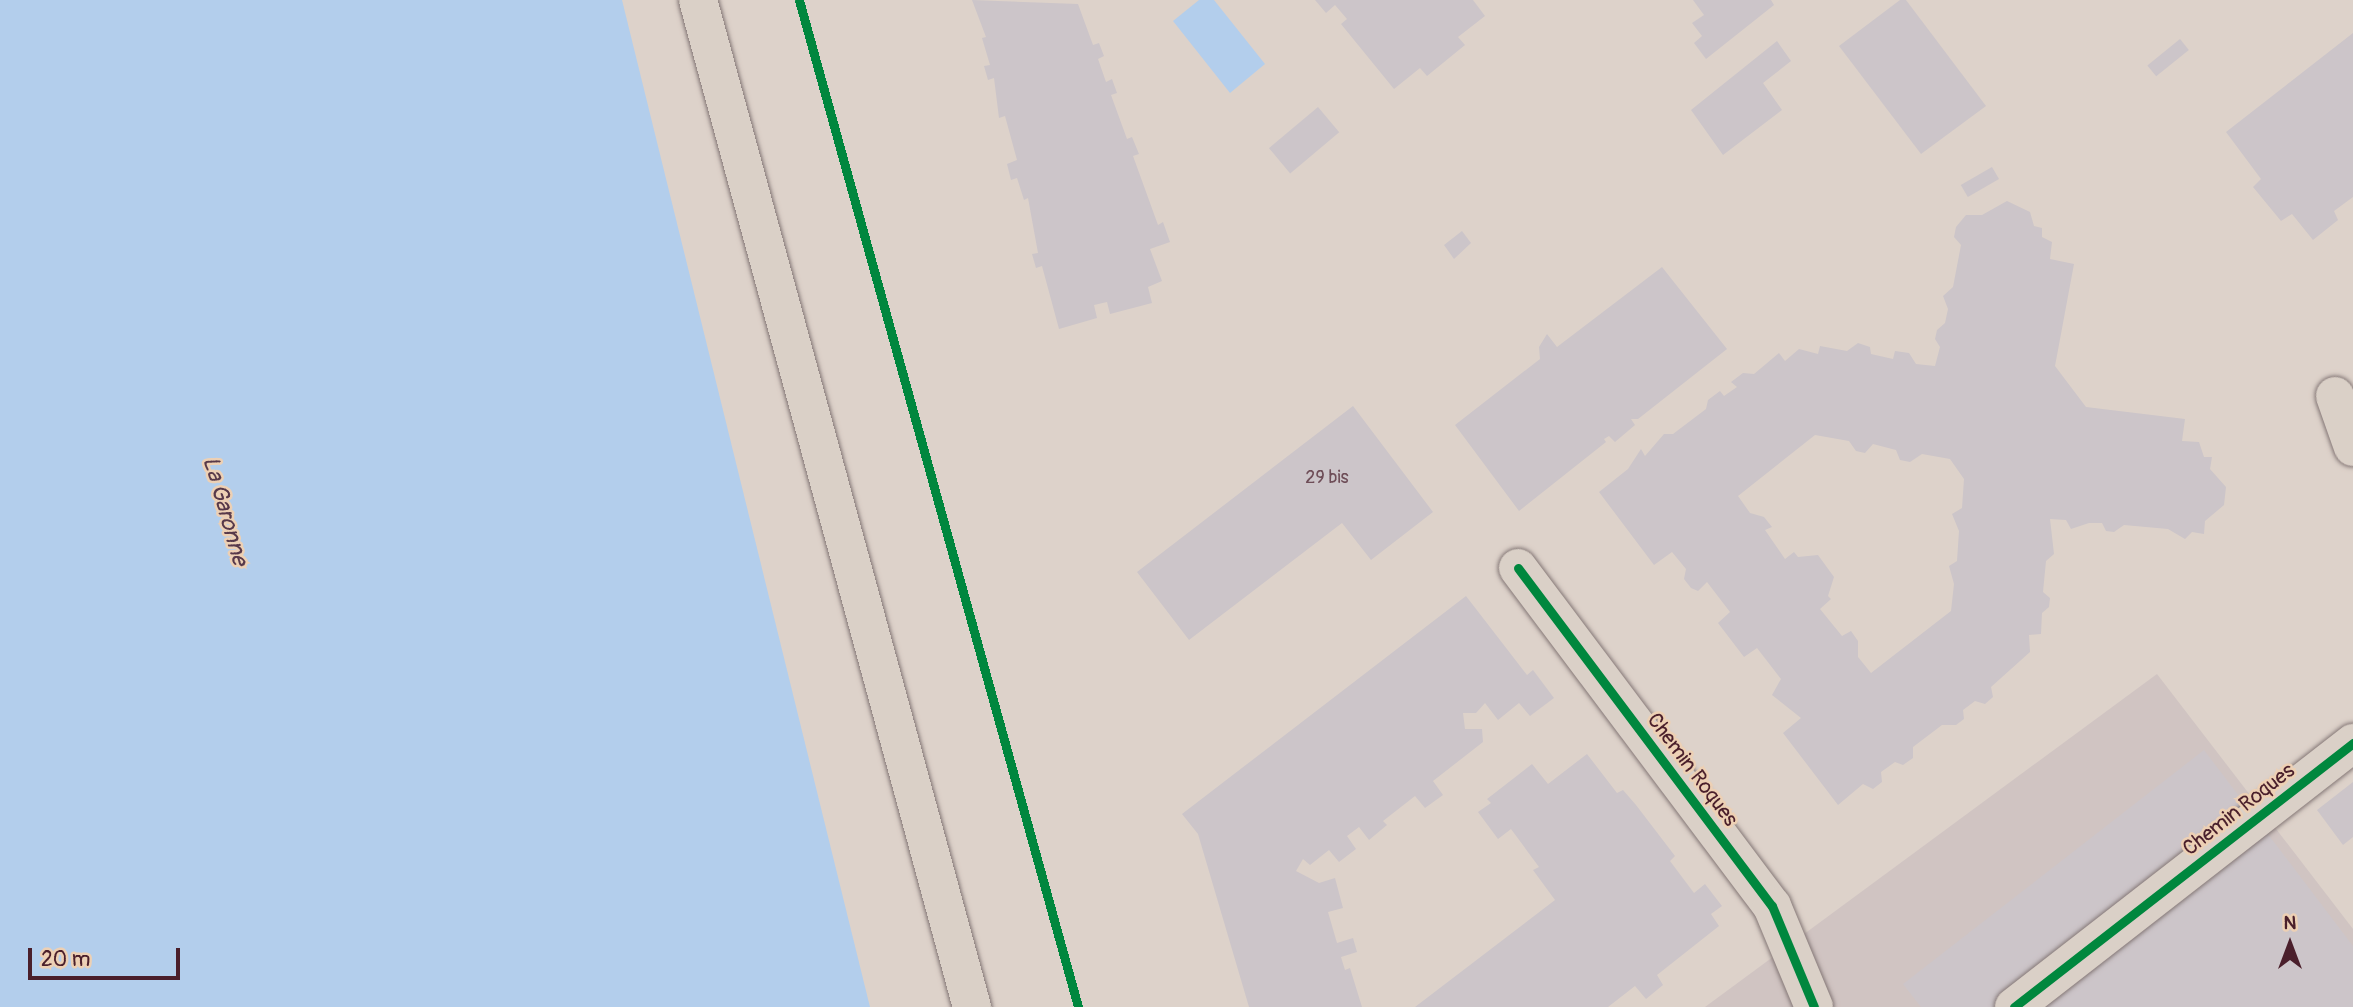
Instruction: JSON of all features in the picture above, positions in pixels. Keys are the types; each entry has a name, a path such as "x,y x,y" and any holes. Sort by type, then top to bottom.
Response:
{"street":[{"path":"698,0 972,1007"},
{"path":"2335,396 2353,447"},
{"name":"Chemin Roques","path":"1518,568 1772,906 1814,1007"},
{"name":"Chemin Roques","path":"2014,1007 2353,743"}],"shaded area":[{"path":"2157,674 2353,929 2353,1007 1705,1007"}],"water":[{"name":"La Garonne","path":"0,0 622,0 870,1007 0,1007"},
{"path":"1199,0 1214,0 1265,64 1230,93 1173,21"}],"building":[{"path":"972,0 1078,4 1093,45 1099,43 1104,56 1098,59 1106,82 1112,79 1117,93 1111,95 1127,139 1132,137 1139,154 1133,156 1158,225 1163,222 1170,242 1150,249 1162,281 1148,287 1152,303 1110,314 1107,302 1094,305 1097,318 1059,329 1042,266 1036,268 1032,254 1038,253 1028,198 1024,200 1017,178 1011,180 1007,164 1017,160 1005,116 999,118 994,78 988,80 984,66 990,65 982,38 986,37"},
{"path":"1315,0 1473,0 1485,16 1458,37 1465,45 1427,76 1420,68 1394,89 1341,24 1347,19 1335,5 1326,13"},
{"path":"1693,0 1771,0 1774,5 1706,59 1694,43 1702,36 1692,23 1704,15"},
{"path":"1900,0 1906,0 1986,106 1921,154 1839,46"},
{"path":"2353,33 2353,197 2334,211 2338,220 2313,240 2292,214 2281,221 2253,187 2261,179 2226,132"},
{"path":"2180,39 2189,50 2156,76 2147,65"},
{"path":"1777,41 1791,61 1763,83 1782,110 1723,155 1691,110"},
{"path":"1318,107 1339,132 1290,173 1269,148"},
{"path":"1992,167 1999,179 1968,197 1961,185"},
{"path":"2007,201 2030,212 2034,226 2042,228 2042,237 2052,242 2050,259 2074,264 2055,366 2086,407 2185,419 2182,441 2199,442 2204,457 2212,457 2210,469 2226,487 2224,505 2205,521 2204,534 2192,532 2185,539 2168,529 2124,525 2114,532 2106,531 2102,523 2089,523 2071,529 2066,520 2050,519 2054,554 2046,561 2043,592 2050,598 2049,607 2042,613 2041,634 2029,635 2030,652 1991,687 1993,697 1985,704 1975,701 1963,710 1964,719 1956,725 1942,725 1913,747 1913,758 1903,765 1895,762 1881,772 1882,782 1873,789 1863,784 1838,805 1783,733 1801,718 1772,695 1781,679 1757,648 1744,657 1718,623 1730,612 1707,582 1698,591 1691,588 1684,579 1686,569 1672,552 1654,565 1599,492 1628,469 1641,449 1645,456 1664,434 1673,434 1706,409 1708,400 1720,391 1724,396 1737,387 1731,382 1743,373 1754,374 1779,353 1785,361 1799,349 1818,354 1820,346 1847,351 1858,343 1870,347 1871,354 1893,359 1895,351 1909,353 1916,364 1935,366 1940,347 1935,339 1937,330 1945,323 1948,309 1943,296 1953,287 1961,245 1954,237 1956,227 1966,215 1982,215","holes":["1815,435 1849,441 1856,451 1865,453 1873,444 1896,450 1900,460 1910,462 1922,454 1950,459 1964,479 1962,508 1952,514 1959,531 1957,561 1949,566 1954,584 1951,611 1871,673 1858,657 1858,641 1851,631 1842,636 1820,609 1831,599 1828,596 1834,577 1818,555 1798,557 1794,552 1785,559 1765,530 1772,527 1764,517 1750,513 1738,496"]},
{"path":"1462,231 1471,243 1454,259 1444,245"},
{"path":"1662,267 1727,349 1638,419 1631,419 1635,425 1615,442 1609,436 1604,439 1606,442 1519,511 1455,425 1540,359 1539,347 1547,334 1557,347"},
{"path":"1353,406 1433,512 1371,560 1342,523 1189,640 1137,572"},
{"path":"1466,596 1527,675 1533,670 1554,698 1530,716 1519,703 1498,720 1485,703 1476,713 1463,713 1465,729 1482,729 1483,742 1433,781 1443,795 1425,808 1415,796 1383,821 1387,825 1369,840 1359,827 1347,836 1356,849 1339,862 1329,850 1310,865 1303,859 1296,871 1319,883 1335,878 1343,908 1328,912 1337,943 1353,938 1357,952 1341,957 1345,970 1350,968 1362,1007 1249,1007 1198,834 1182,814"},
{"path":"2204,750 2353,946 2353,1007 1921,1007 1903,984"},
{"path":"1587,754 1617,793 1623,790 1636,805 1675,856 1670,861 1694,893 1705,884 1722,906 1711,914 1719,926 1657,975 1663,985 1646,999 1635,986 1608,1007 1415,1007 1555,900 1533,870 1539,867 1511,829 1498,839 1478,812 1491,803 1487,799 1532,764 1548,784"},
{"path":"2353,782 2353,837 2343,845 2317,810"}],"cycle path":[{"path":"799,0 1078,1007"},
{"path":"1518,568 1772,906 1814,1007"},
{"path":"2014,1007 2353,743"}]}
